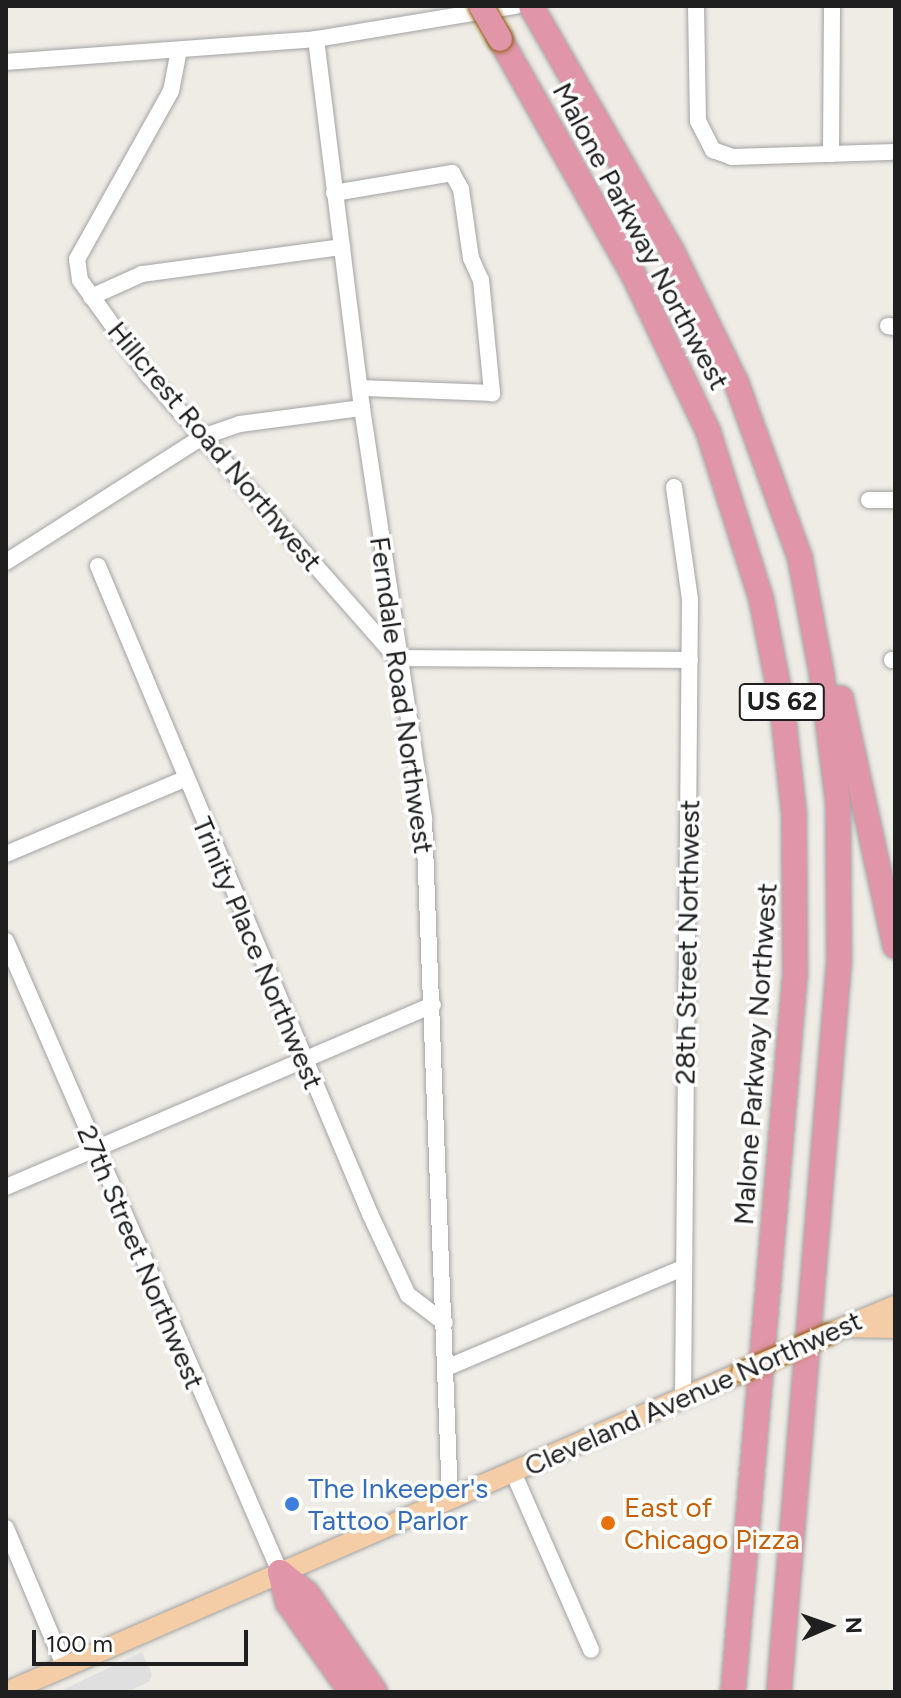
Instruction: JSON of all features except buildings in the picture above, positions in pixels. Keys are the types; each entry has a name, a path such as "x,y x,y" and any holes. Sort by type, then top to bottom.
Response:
{"highway":[{"name":"Malone Parkway Northwest","path":"481,6 634,276 708,431 757,585 782,705 794,813 795,975 733,1692"},
{"path":"531,6 558,38"},
{"path":"548,6 558,38"},
{"name":"Malone Parkway Northwest","path":"558,38 705,314 769,464 800,558 838,803 839,962 779,1692"},
{"path":"800,558 835,672 895,946"},
{"path":"280,1572 288,1603 351,1692"},
{"path":"280,1572 307,1593 375,1692"},
{"path":"724,1692 739,1633"}],"main road":[{"name":"Cleveland Avenue Northwest","path":"7,1692 895,1306"},
{"path":"836,1331 895,1328"}],"street":[{"path":"6,62 316,39 515,6"},
{"path":"696,6 697,96 705,142 732,157 895,152"},
{"path":"831,154 832,6"},
{"name":"Ferndale Road Northwest","path":"316,39 362,408 397,658 424,819 450,1498"},
{"name":"Hillcrest Road Northwest","path":"179,50 171,91 77,259 77,273 91,297 202,437 397,658"},
{"path":"334,193 452,173 461,189 471,258 481,280 492,393 360,388"},
{"path":"91,297 142,274 342,247"},
{"path":"6,562 202,437 240,424 362,408"},
{"name":"28th Street Northwest","path":"674,487 690,599 683,1398"},
{"path":"869,500 895,500"},
{"name":"Trinity Place Northwest","path":"98,566 184,779 408,1295 445,1323"},
{"path":"397,658 690,660"},
{"path":"6,854 184,779"},
{"name":"27th Street Northwest","path":"6,941 280,1572"},
{"path":"6,1187 433,1005"},
{"path":"446,1368 683,1268"},
{"path":"513,1472 591,1650"},
{"path":"6,1528 64,1665"}],"shaded area":[{"path":"142,1652 152,1674 149,1682 126,1692 58,1692"}],"place":[{"name":"The Inkeeper's Tattoo Parlor","path":"292,1504"},
{"name":"East of Chicago Pizza","path":"608,1523"}]}
